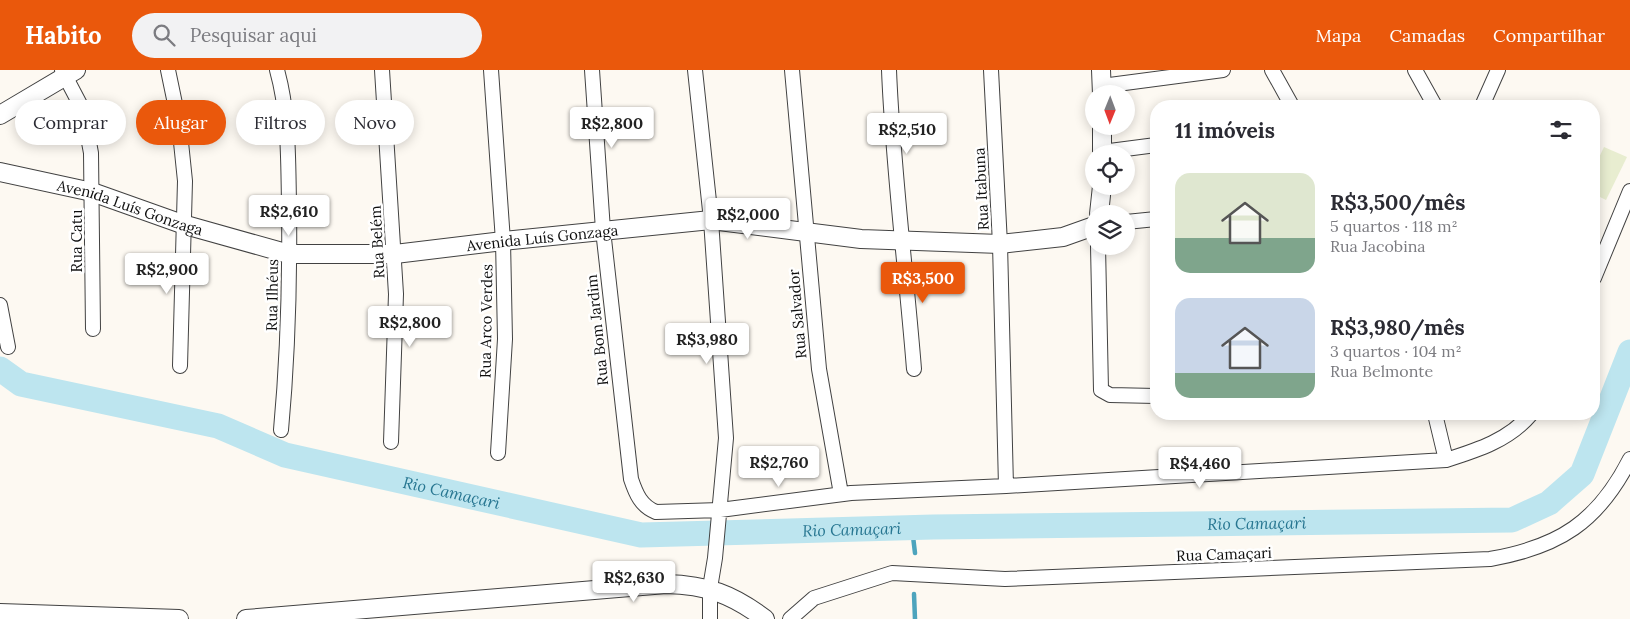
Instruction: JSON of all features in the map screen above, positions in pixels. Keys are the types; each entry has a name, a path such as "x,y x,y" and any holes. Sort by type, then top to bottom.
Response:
{"street":[{"path":"168,70 183,153 185,182 182,224 180,366"},
{"name":"Rua Ilhéus","path":"277,70 286,116 290,254 288,344 281,430"},
{"name":"Rua Belém","path":"382,70 394,254 395,348 391,442"},
{"name":"Rua Arco Verdes","path":"491,70 503,240 505,339 498,453"},
{"name":"Rua Bom Jardim","path":"592,70 603,230 625,435 631,479 635,492 648,509 656,512 720,510 842,494 1446,460 1491,445 1513,431 1525,420"},
{"path":"695,70 711,220 726,438 715,558 710,588 710,619"},
{"name":"Rua Salvador","path":"792,70 822,394 842,494"},
{"path":"888,70 892,149 903,242 914,369"},
{"name":"Rua Itabuna","path":"991,70 1000,244 1006,486"},
{"path":"1102,83 1223,70"},
{"path":"1272,70 1289,100"},
{"path":"1415,70 1432,100"},
{"path":"1485,100 1498,70"},
{"path":"0,115 68,72"},
{"name":"Rua Catu","path":"68,72 86,121 93,170 93,329"},
{"path":"1135,148 1150,146"},
{"name":"Avenida Luís Gonzaga","path":"0,172 92,192 182,224 290,254 394,254 503,240 711,220 840,238 903,242 1000,244 1063,237 1085,229"},
{"path":"1600,264 1630,192"},
{"path":"1135,221 1150,220"},
{"path":"1098,255 1101,390 1110,395 1150,396"},
{"path":"0,305 8,347"},
{"path":"1436,420 1446,460"},
{"name":"Rua Camaçari","path":"790,619 814,598 892,573 1005,579 1490,559 1521,554 1551,542 1591,516 1605,500 1630,459"},
{"path":"246,619 666,584 710,588 765,619"},
{"path":"0,613 20,616 179,619"}],"green space":[{"path":"1604,147 1627,157 1606,200 1600,197 1600,155"}],"waterway":[{"name":"Rio Camaçari","path":"0,369 21,384 218,426 285,455 641,535 933,527 1512,520 1549,503 1582,474 1630,352"},
{"path":"912,528 915,553"},
{"path":"914,594 915,619"}]}
